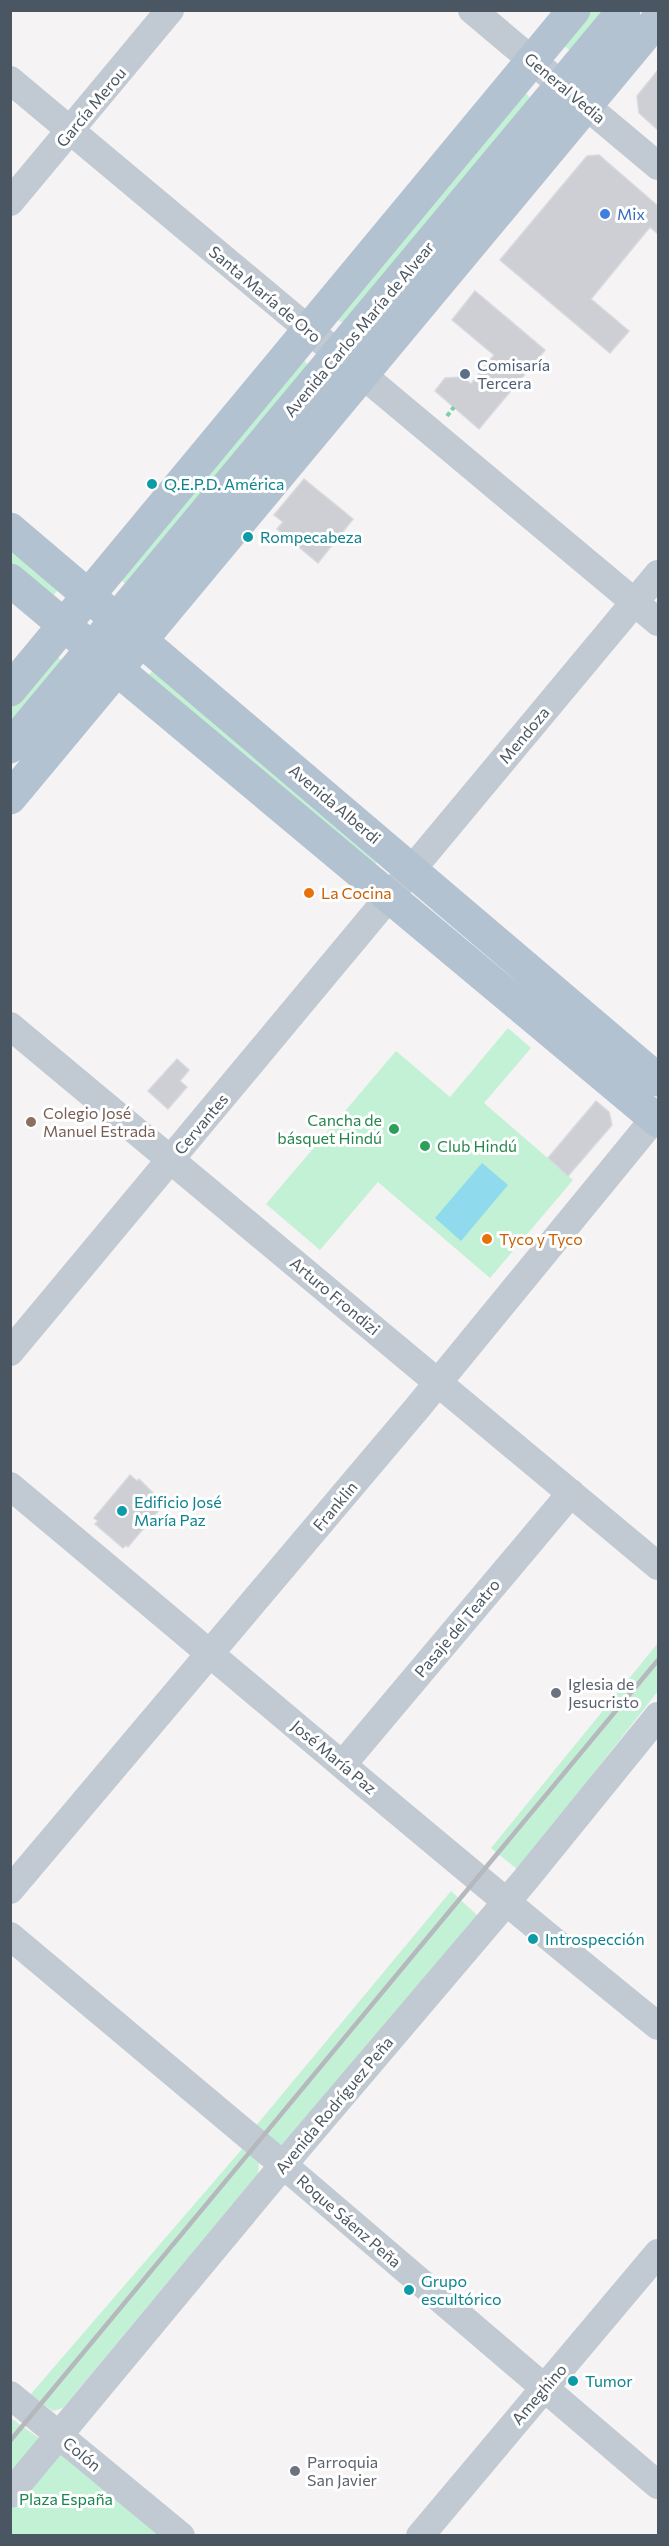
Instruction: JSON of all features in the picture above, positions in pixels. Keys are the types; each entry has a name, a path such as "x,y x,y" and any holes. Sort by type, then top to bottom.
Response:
{"main road":[{"path":"10,690 87,594 310,332 574,10"},
{"name":"Avenida Carlos María de Alvear","path":"10,747 93,648 130,629 362,376 574,95 624,10"},
{"name":"Avenida Carlos María de Alvear","path":"130,629 337,355 574,95 658,18"},
{"name":"Avenida Alberdi","path":"10,529 658,1080"},
{"path":"10,580 657,1118"},
{"path":"10,798 117,669 130,629"}],"street":[{"name":"García Merou","path":"10,202 72,131 170,10"},
{"name":"General Vedia","path":"472,10 658,166"},
{"name":"Santa María de Oro","path":"10,80 658,622"},
{"name":"Mendoza","path":"389,895 658,574"},
{"name":"Cervantes","path":"10,1352 389,895"},
{"name":"Arturo Frondizi","path":"10,1026 172,1158 658,1566"},
{"name":"Franklin","path":"10,1890 438,1383 657,1118"},
{"name":"José María Paz","path":"10,1486 506,1903 658,2026"},
{"name":"Pasaje del Teatro","path":"343,1764 571,1493"},
{"name":"Avenida Rodríguez Peña","path":"10,2494 283,2165 506,1903 658,1716"},
{"name":"Roque Sáenz Peña","path":"10,1936 283,2165 543,2390 658,2486"},
{"name":"Ameghino","path":"420,2535 658,2253"},
{"name":"Colón","path":"10,2395 180,2535"}],"path":[{"path":"446,417 454,407"}],"green space":[{"path":"587,11 611,11 572,52 563,45"},
{"path":"521,94 527,94 530,98 345,324 338,320"},
{"path":"303,360 310,366 130,588 119,578"},
{"path":"10,544 59,588 53,596 11,568"},
{"path":"57,656 63,662 11,729 11,708 52,657"},
{"path":"154,670 379,860 373,866 146,677"},
{"name":"Club Hindú","path":"508,1028 531,1048 484,1103 573,1180 490,1278 378,1182 320,1250 266,1204 396,1051 450,1097"},
{"path":"658,1643 658,1691 518,1870 491,1848"},
{"path":"451,1891 479,1917 282,2147 255,2127"},
{"path":"242,2149 259,2161 258,2174 63,2408 53,2411 30,2395"},
{"path":"12,2419 39,2438 11,2481 10,2421"},
{"name":"Plaza España","path":"66,2451 167,2535 11,2535 10,2511 55,2455"}],"water":[{"path":"482,1163 508,1185 461,1241 435,1218"}],"building":[{"path":"658,70 658,130 639,113 637,96"},
{"path":"599,155 658,206 658,234 650,227 591,299 629,331 610,353 500,260 587,156"},
{"path":"475,291 545,350 479,429 435,391 445,378 463,377 471,384 494,355 452,320"},
{"path":"304,479 353,519 318,563 277,529 283,522 274,515"},
{"path":"177,1059 189,1070 180,1081 187,1087 168,1109 148,1091"},
{"path":"596,1101 609,1112 612,1125 568,1176 548,1158"},
{"name":"Edificio José María Paz","path":"130,1475 137,1481 139,1479 164,1504 128,1547 126,1545 123,1548 95,1524 98,1521 94,1518"}],"railway":[{"path":"10,2441 658,1660"}],"place":[{"name":"Mix","path":"605,214"},
{"name":"Comisaría Tercera","path":"465,374"},
{"name":"Q.E.P.D. América","path":"152,484"},
{"name":"Rompecabeza","path":"248,537"},
{"name":"La Cocina","path":"309,893"},
{"name":"Colegio José Manuel Estrada","path":"31,1122"},
{"name":"Cancha de básquet Hindú","path":"394,1129"},
{"name":"Club Hindú","path":"425,1146"},
{"name":"Tyco y Tyco","path":"487,1239"},
{"name":"Edificio José María Paz","path":"122,1511"},
{"name":"Iglesia de Jesucristo","path":"556,1693"},
{"name":"Introspección","path":"533,1939"},
{"name":"Grupo escultórico","path":"409,2290"},
{"name":"Tumor","path":"573,2381"},
{"name":"Parroquia San Javier","path":"295,2471"}]}
